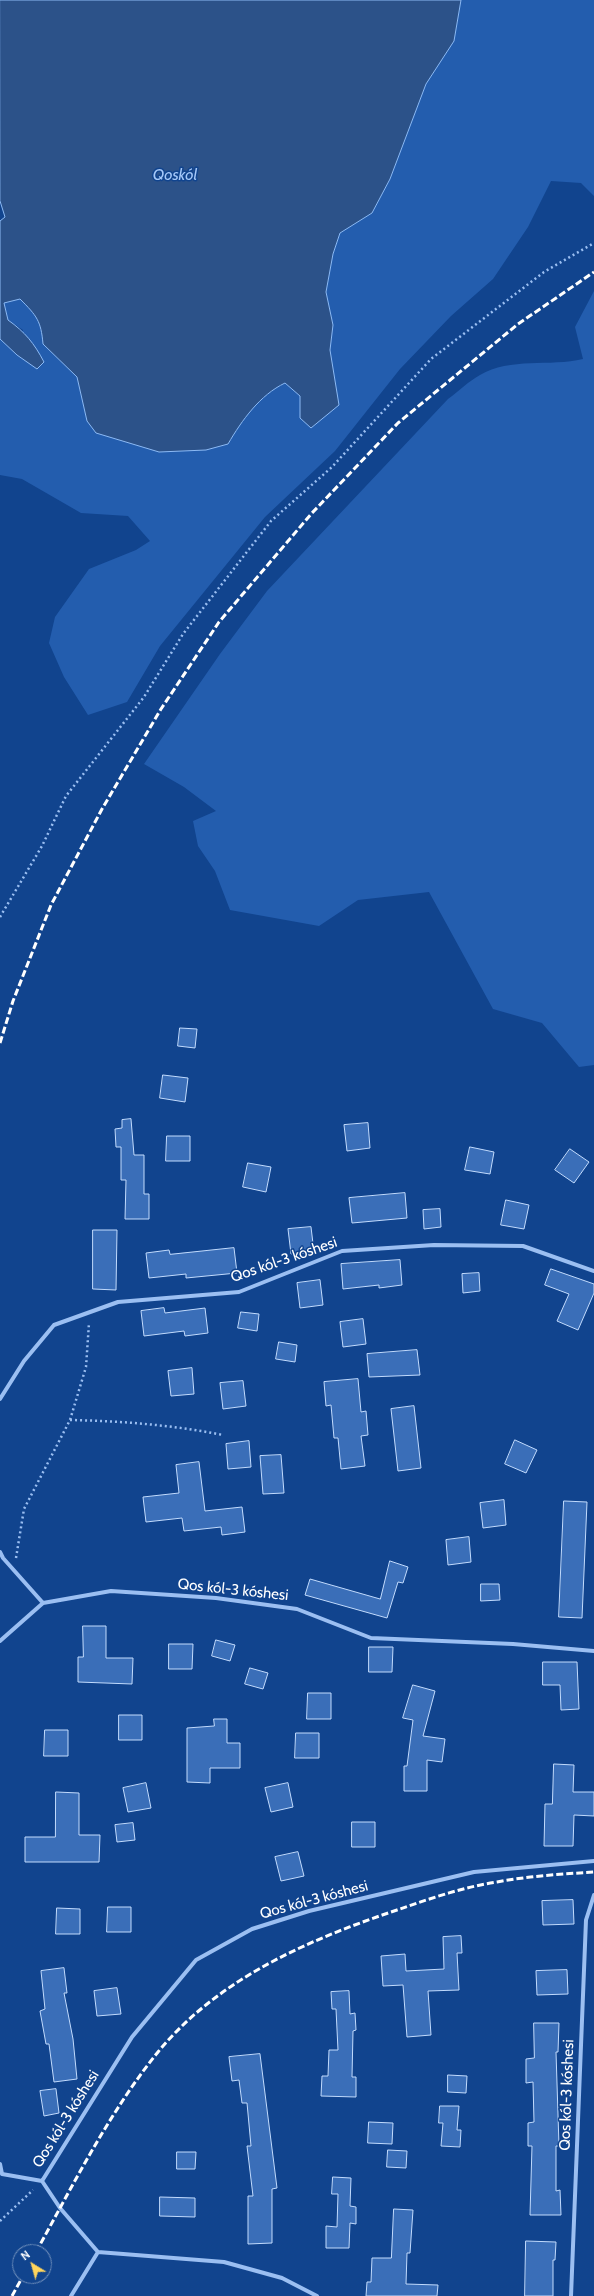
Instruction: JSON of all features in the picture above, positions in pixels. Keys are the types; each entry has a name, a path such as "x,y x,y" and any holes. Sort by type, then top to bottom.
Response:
{"street":[{"name":"Qos kól-3 kóshesi","path":"0,1399 24,1361 54,1325 118,1302 239,1292 342,1251 434,1245 523,1246 594,1271"},
{"path":"0,1552 3,1558 43,1603 0,1641"},
{"name":"Qos kól-3 kóshesi","path":"43,1603 111,1591 216,1598 297,1609 372,1638 513,1644 594,1651"},
{"name":"Qos kól-3 kóshesi","path":"42,2181 132,2037 196,1960 252,1929 309,1911 474,1872 594,1861"},
{"name":"Qos kól-3 kóshesi","path":"571,2296 586,1920 594,1895"},
{"path":"0,2164 2,2174 42,2181 60,2208 98,2252 224,2262 282,2278 317,2296"},
{"path":"71,2296 98,2252"}],"path":[{"path":"0,917 42,846 66,796 144,697 183,634 271,521 332,467 431,358 544,272 594,243"},
{"path":"14,1570 24,1509 70,1420 86,1367 89,1312"},
{"path":"70,1420 128,1422 195,1429 223,1435"},
{"path":"0,2221 42,2181"}],"shaded area":[{"path":"461,0 594,0 594,196 581,183 551,181 528,227 493,279 451,316 400,369 335,451 265,517 160,646 127,702 88,715 64,677 49,643 55,617 89,569 136,550 150,541 128,516 81,513 22,479 0,475 0,339 17,355 23,330 8,320 4,303 20,299 34,314 41,329 43,344 77,377 87,421 96,433 228,444 252,409 268,394 285,383 300,396 300,418 333,376 330,350 333,325 326,292 333,254 340,233 372,213 390,179 426,84 454,41"},
{"path":"594,291 594,1065 579,1067 542,1023 493,1009 429,892 358,900 319,926 230,910 215,871 198,846 193,821 216,811 184,787 144,764 220,654 267,591 448,399 476,377 492,369 517,364 583,359 575,327"}],"water":[{"name":"Qoskól","path":"0,0 461,0 454,41 426,84 390,179 372,213 340,233 333,254 326,292 333,325 330,350 339,405 311,428 300,418 300,396 285,383 268,394 252,409 228,444 206,450 159,452 96,433 87,421 77,377 43,344 41,330 37,319 20,299 4,303 8,320 29,338 44,362 37,369 17,355 0,339 0,221 5,217 0,201"}],"building":[{"path":"180,1028 197,1029 195,1048 178,1046"},
{"path":"163,1075 188,1078 185,1102 160,1098"},
{"path":"131,1119 134,1155 144,1155 144,1194 149,1194 149,1219 125,1219 126,1180 121,1180 121,1147 116,1147 115,1129 122,1128 122,1120"},
{"path":"368,1123 370,1148 347,1151 344,1125"},
{"path":"167,1136 190,1136 190,1161 166,1161"},
{"path":"470,1147 494,1152 490,1174 465,1170"},
{"path":"570,1149 589,1162 574,1183 555,1170"},
{"path":"248,1163 271,1167 266,1192 243,1187"},
{"path":"405,1193 407,1218 352,1223 349,1198"},
{"path":"506,1200 529,1205 524,1229 501,1225"},
{"path":"440,1209 441,1227 424,1229 423,1210"},
{"path":"311,1227 314,1252 291,1254 288,1229"},
{"path":"93,1230 117,1230 116,1290 93,1289"},
{"path":"234,1248 237,1273 186,1278 186,1274 149,1278 146,1253 169,1250 170,1254"},
{"path":"400,1260 402,1285 379,1288 379,1285 343,1289 341,1264"},
{"path":"551,1269 594,1284 594,1293 578,1330 557,1321 569,1294 545,1285"},
{"path":"479,1273 480,1291 463,1293 462,1274"},
{"path":"320,1280 323,1305 300,1308 297,1283"},
{"path":"164,1308 165,1313 205,1308 208,1333 185,1336 184,1331 144,1336 141,1311"},
{"path":"241,1312 259,1314 257,1331 238,1328"},
{"path":"363,1319 366,1344 343,1347 340,1322"},
{"path":"279,1342 297,1345 295,1362 276,1359"},
{"path":"417,1350 420,1375 369,1377 367,1354"},
{"path":"192,1368 194,1394 171,1396 168,1371"},
{"path":"358,1379 361,1412 366,1411 368,1435 361,1436 365,1466 341,1469 338,1438 334,1438 331,1405 326,1406 324,1382"},
{"path":"243,1381 246,1406 223,1409 220,1383"},
{"path":"414,1406 421,1468 398,1471 391,1409"},
{"path":"515,1440 537,1450 526,1473 505,1464"},
{"path":"249,1441 251,1467 228,1469 226,1444"},
{"path":"281,1455 284,1493 263,1494 260,1456"},
{"path":"199,1462 205,1511 242,1507 245,1532 222,1535 221,1527 184,1531 182,1518 146,1522 143,1497 179,1493 176,1465"},
{"path":"504,1500 506,1525 483,1528 480,1503"},
{"path":"564,1501 587,1502 582,1618 559,1617"},
{"path":"469,1537 471,1562 448,1565 446,1540"},
{"path":"390,1561 408,1567 403,1583 398,1582 387,1618 305,1595 310,1579 380,1599"},
{"path":"481,1584 499,1584 500,1600 481,1601"},
{"path":"83,1626 106,1626 106,1658 133,1658 132,1684 78,1682 78,1657 83,1657"},
{"path":"216,1640 235,1645 230,1661 212,1656"},
{"path":"169,1644 193,1644 192,1669 169,1669"},
{"path":"369,1647 393,1647 392,1672 369,1672"},
{"path":"543,1662 577,1662 579,1709 561,1710 560,1685 543,1685"},
{"path":"250,1668 268,1673 263,1689 245,1684"},
{"path":"413,1685 435,1691 423,1736 445,1739 442,1762 427,1760 427,1791 404,1791 404,1766 407,1766 413,1720 403,1718"},
{"path":"308,1693 331,1693 331,1719 307,1719"},
{"path":"119,1715 142,1715 142,1740 119,1740"},
{"path":"214,1719 227,1719 227,1743 240,1743 240,1768 210,1768 210,1783 187,1782 187,1728 214,1726"},
{"path":"45,1730 68,1730 68,1756 44,1756"},
{"path":"296,1733 319,1733 319,1758 295,1758"},
{"path":"554,1764 574,1765 573,1792 594,1792 594,1816 574,1815 573,1846 544,1846 545,1804 552,1804"},
{"path":"146,1783 151,1808 128,1812 123,1788"},
{"path":"288,1783 293,1807 271,1812 265,1788"},
{"path":"56,1792 79,1793 79,1835 100,1835 99,1862 25,1862 25,1837 55,1837"},
{"path":"352,1822 375,1822 375,1847 352,1847"},
{"path":"133,1823 135,1840 117,1842 115,1825"},
{"path":"298,1852 304,1876 281,1881 275,1857"},
{"path":"573,1900 574,1924 543,1925 542,1901"},
{"path":"108,1907 131,1907 131,1932 107,1932"},
{"path":"57,1908 80,1909 80,1934 56,1934"},
{"path":"461,1936 462,1953 457,1953 459,1990 428,1991 431,2035 407,2037 403,1985 383,1986 381,1956 405,1954 406,1971 444,1969 443,1937"},
{"path":"64,1968 67,1993 64,1993 73,2039 77,2079 54,2082 49,2044 46,2044 40,2011 45,2009 41,1971"},
{"path":"567,1970 568,1994 537,1995 536,1971"},
{"path":"117,1988 121,2014 97,2016 94,1991"},
{"path":"349,1991 350,2014 355,2013 356,2030 353,2031 352,2077 356,2077 356,2097 321,2096 322,2076 328,2076 329,2050 338,2050 336,2009 332,2009 331,1992"},
{"path":"534,2023 559,2023 558,2052 556,2052 559,2146 556,2146 556,2191 560,2190 561,2215 530,2215 532,2146 528,2146 528,2123 534,2122 533,2082 526,2083 526,2059 534,2058"},
{"path":"260,2054 277,2188 272,2189 272,2243 248,2244 248,2196 253,2196 247,2146 251,2146 247,2103 242,2103 239,2080 232,2081 229,2057"},
{"path":"448,2075 467,2076 466,2093 448,2092"},
{"path":"56,2089 59,2113 44,2116 40,2091"},
{"path":"440,2106 459,2106 457,2130 461,2130 460,2147 441,2146 443,2123 439,2123"},
{"path":"369,2122 393,2123 392,2144 368,2143"},
{"path":"388,2150 407,2151 406,2168 387,2167"},
{"path":"177,2152 196,2152 195,2169 177,2169"},
{"path":"333,2177 351,2178 350,2206 356,2207 356,2224 350,2223 349,2248 326,2248 326,2226 337,2227 338,2194 332,2194"},
{"path":"160,2197 195,2198 195,2217 160,2216"},
{"path":"394,2209 413,2210 410,2253 407,2253 406,2284 438,2285 437,2296 366,2296 367,2282 371,2282 372,2258 391,2258"},
{"path":"526,2241 556,2242 555,2260 553,2260 553,2296 525,2296"}],"railway":[{"path":"0,1043 13,1001 51,905 102,809 161,709 219,622 312,513 398,423 518,324 594,272"},
{"path":"40,2244 93,2149 140,2075 158,2052 182,2026 237,1982 267,1964 331,1934 446,1894 484,1884 509,1880 594,1872"},
{"path":"12,2296 19,2284"}]}
